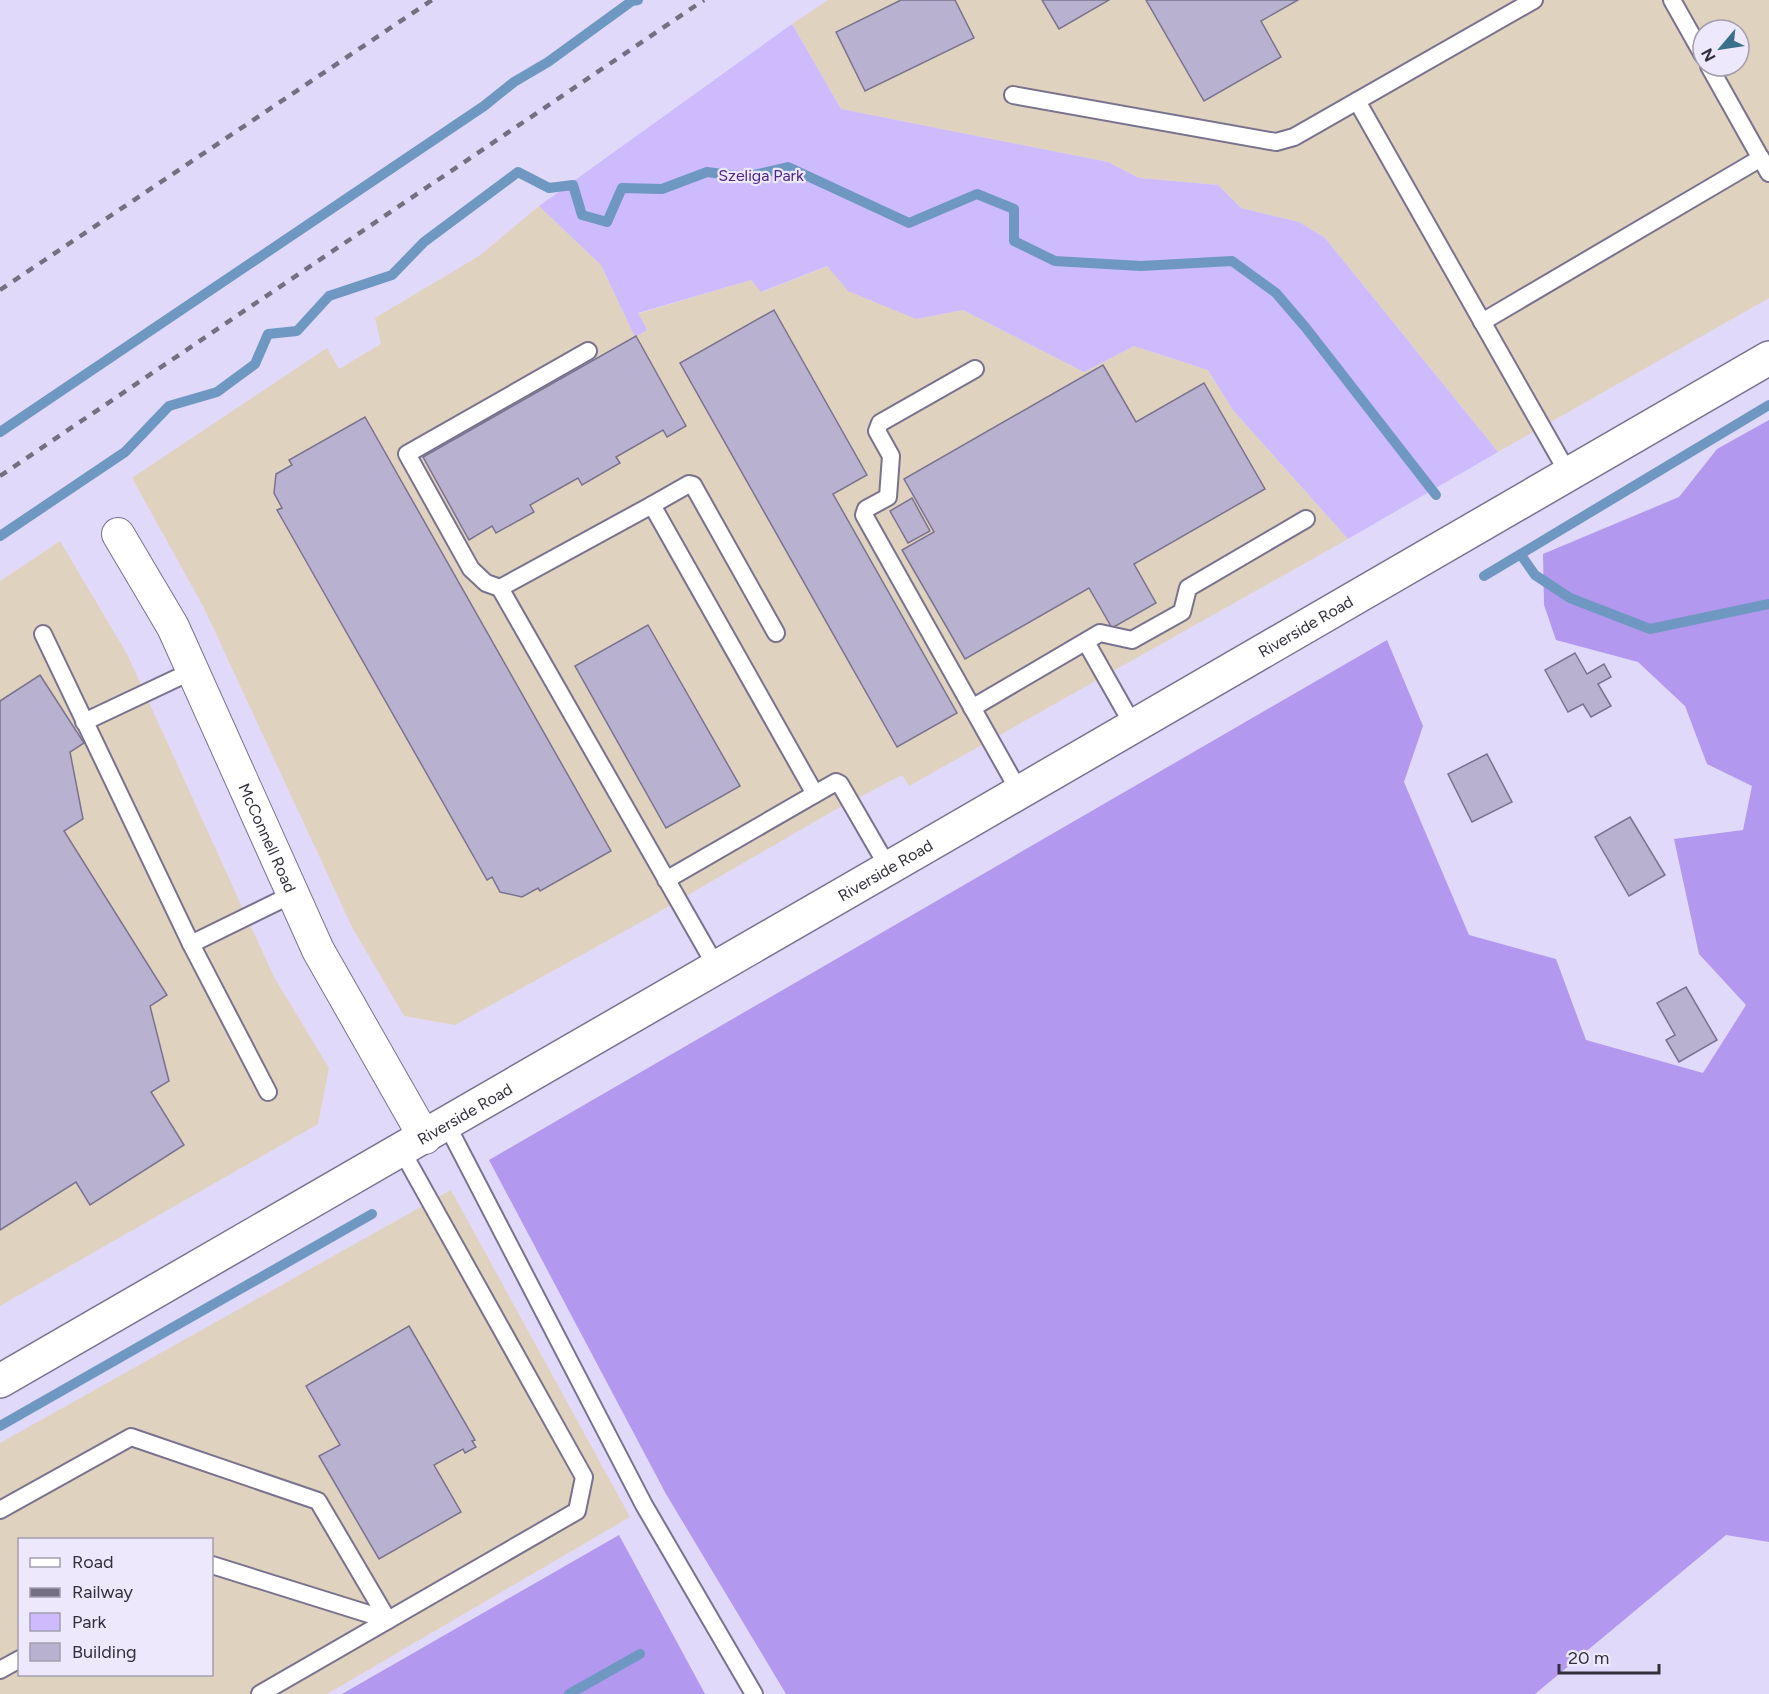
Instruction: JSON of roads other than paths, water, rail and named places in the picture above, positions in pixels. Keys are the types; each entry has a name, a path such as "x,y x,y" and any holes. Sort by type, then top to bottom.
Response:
{"street":[{"name":"Riverside Road","path":"0,1381 425,1138 1133,724 1769,358"},
{"name":"McConnell Road","path":"118,534 173,627 318,950 425,1138"}],"lane":[{"path":"1013,95 1276,142 1294,137 1534,0"},
{"path":"1672,0 1691,34"},
{"path":"1482,322 1765,165 1716,78"},
{"path":"1357,101 1568,473"},
{"path":"588,351 407,454 471,569 486,583 500,588 717,968"},
{"path":"975,369 880,423 877,431 891,456 888,497 866,509 864,515 1019,791"},
{"path":"500,588 689,484 693,485 776,633"},
{"path":"652,505 815,794"},
{"path":"972,708 1100,633 1132,640 1182,612 1188,588 1306,519"},
{"path":"43,634 191,944 268,1092"},
{"path":"1086,642 1133,724"},
{"path":"84,722 192,671"},
{"path":"666,880 836,782 840,784 888,867"},
{"path":"191,944 293,894"},
{"path":"260,1694 577,1511 584,1477 425,1138"},
{"path":"425,1138 754,1694"},
{"path":"0,1510 131,1437 318,1501 388,1620"},
{"path":"213,1565 388,1620"},
{"path":"0,1670 18,1660"}],"waterway":[{"path":"0,432 484,106 514,82 548,62 632,1 638,0"},
{"path":"0,536 125,452 169,406 217,392 255,364 268,334 297,331 329,296 392,275 424,242 518,172 549,188 573,185 582,215 607,222 622,188 662,189 707,172 745,177 788,167 909,223 977,194 1014,209 1014,241 1055,261 1141,266 1232,261 1276,293 1436,495"},
{"path":"1484,576 1769,405"},
{"path":"1521,555 1535,575 1570,598 1650,629 1769,604"},
{"path":"0,1426 372,1214"},
{"path":"569,1694 640,1654"}],"railway":[{"path":"0,290 432,0"},
{"path":"0,476 704,0"}],"park label":[{"name":"Szeliga Park","path":"761,175"}]}
